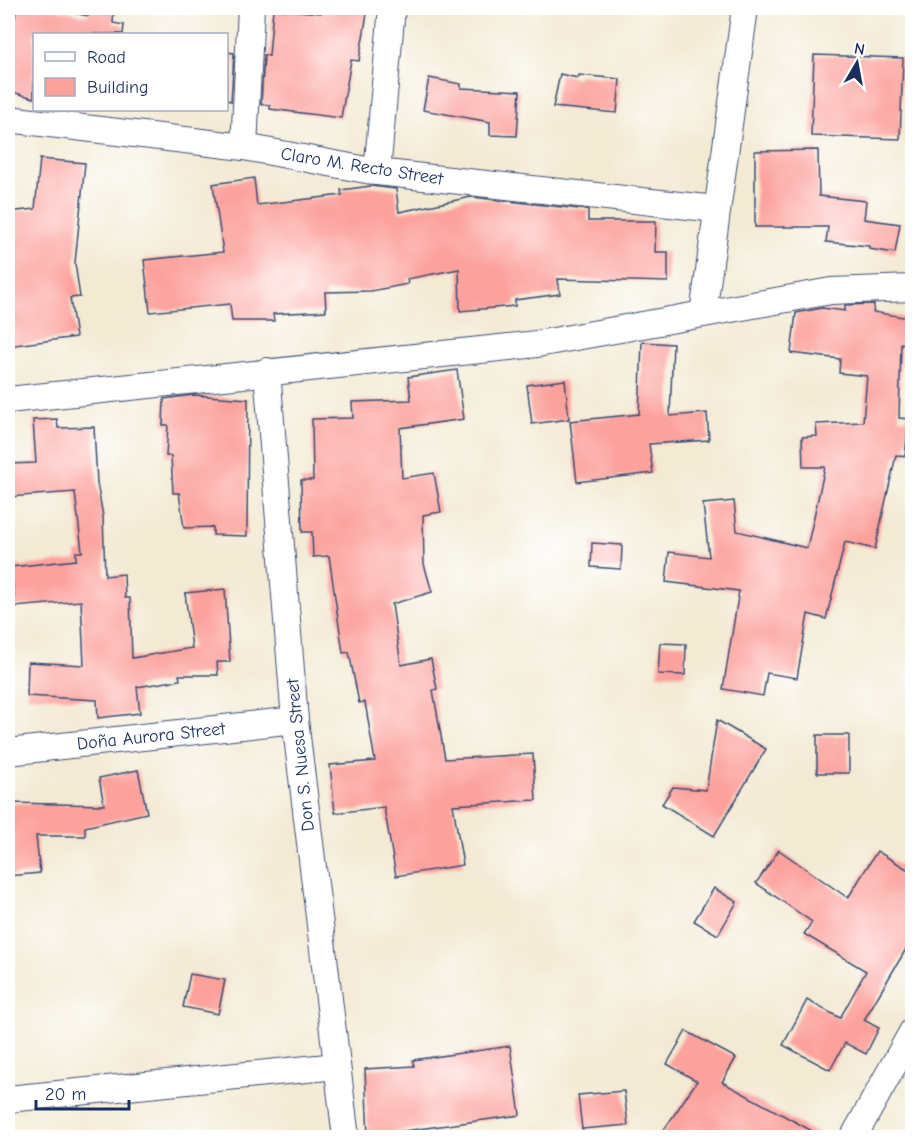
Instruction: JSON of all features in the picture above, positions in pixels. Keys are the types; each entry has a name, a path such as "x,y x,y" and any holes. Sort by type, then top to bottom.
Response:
{"street":[{"path":"244,147 251,8"},
{"path":"377,172 392,8"},
{"path":"703,314 745,8"},
{"name":"Claro M. Recto Street","path":"8,119 244,147 377,172 716,209"},
{"path":"8,400 537,344 831,291 912,288"},
{"name":"Don S. Nuesa Street","path":"267,371 295,720 346,1137"},
{"name":"Doña Aurora Street","path":"8,752 295,720"},
{"path":"853,1137 912,1032"},
{"path":"8,1099 337,1066"}],"building":[{"path":"17,8 52,8 88,16 88,8 114,8 113,23 124,25 123,33 33,33 33,98 8,91 8,47"},
{"path":"322,8 368,8 359,61 351,60 341,118 270,109 270,105 261,104 264,55 269,56 273,9 321,13"},
{"path":"228,52 234,53 231,101 228,100"},
{"path":"814,55 903,58 900,139 811,136"},
{"path":"560,74 578,78 579,75 620,79 617,113 553,107"},
{"path":"429,78 461,84 461,88 520,91 517,136 490,135 490,122 423,110"},
{"path":"818,150 819,196 866,201 864,219 900,224 895,253 869,249 869,246 826,242 828,227 755,227 755,151"},
{"path":"40,159 85,163 75,263 80,297 70,298 76,337 8,346 8,212 35,209"},
{"path":"254,178 257,205 342,195 341,190 371,186 396,189 399,212 471,197 588,210 588,221 656,221 655,252 668,252 668,282 558,279 560,294 515,300 515,306 460,311 459,269 407,279 408,284 371,291 325,292 326,311 273,314 274,321 232,321 230,304 150,312 144,260 223,252 213,184"},
{"path":"874,304 873,312 909,318 905,344 901,343 899,418 909,419 905,456 896,455 875,549 845,542 826,619 808,614 797,678 767,673 763,696 723,689 739,591 666,582 669,552 709,557 703,504 734,501 737,531 807,548 825,467 803,467 802,437 817,436 816,424 863,422 867,376 839,373 840,359 791,353 796,313 822,308 845,311 845,305"},
{"path":"642,342 673,344 670,416 707,413 709,440 649,444 653,473 577,482 570,421 639,414"},
{"path":"457,370 464,419 400,428 402,478 434,473 441,512 423,515 424,564 432,592 392,604 401,665 431,659 437,689 433,690 445,759 533,754 536,800 453,805 463,865 396,876 384,807 335,813 330,765 375,761 365,702 359,703 349,652 343,653 329,556 313,557 312,532 302,532 301,480 313,480 312,419 353,418 352,402 411,400 408,377"},
{"path":"565,380 569,419 532,424 527,385"},
{"path":"193,395 248,399 247,536 213,535 213,527 184,528 179,493 173,493 171,456 166,456 168,425 163,425 164,399"},
{"path":"57,419 58,428 94,427 97,483 103,516 105,576 124,574 125,598 130,598 132,658 192,648 185,593 225,589 230,662 217,662 218,675 179,675 180,680 137,687 140,713 98,718 97,700 27,696 28,662 84,665 81,601 15,607 11,567 76,560 76,552 82,552 75,492 8,497 8,464 36,463 33,420"},
{"path":"592,543 622,545 621,569 591,567"},
{"path":"660,643 686,644 685,675 658,674"},
{"path":"717,720 766,749 714,836 662,804 673,787 706,790"},
{"path":"817,735 849,735 849,773 817,773"},
{"path":"138,770 147,813 85,827 85,836 36,836 40,873 8,876 8,803 104,805 99,778"},
{"path":"779,850 848,898 877,851 912,872 912,939 864,1020 879,1028 866,1054 845,1043 830,1070 783,1045 807,1000 840,1018 866,971 804,934 812,922 756,883"},
{"path":"714,888 737,902 718,935 694,921"},
{"path":"190,974 225,980 218,1014 183,1007"},
{"path":"686,1031 736,1058 722,1082 823,1137 723,1137 707,1129 701,1137 659,1137 697,1081 667,1064"},
{"path":"510,1046 520,1115 397,1132 398,1137 368,1137 365,1069 414,1066 413,1060"},
{"path":"624,1091 628,1125 582,1129 578,1095"}]}
